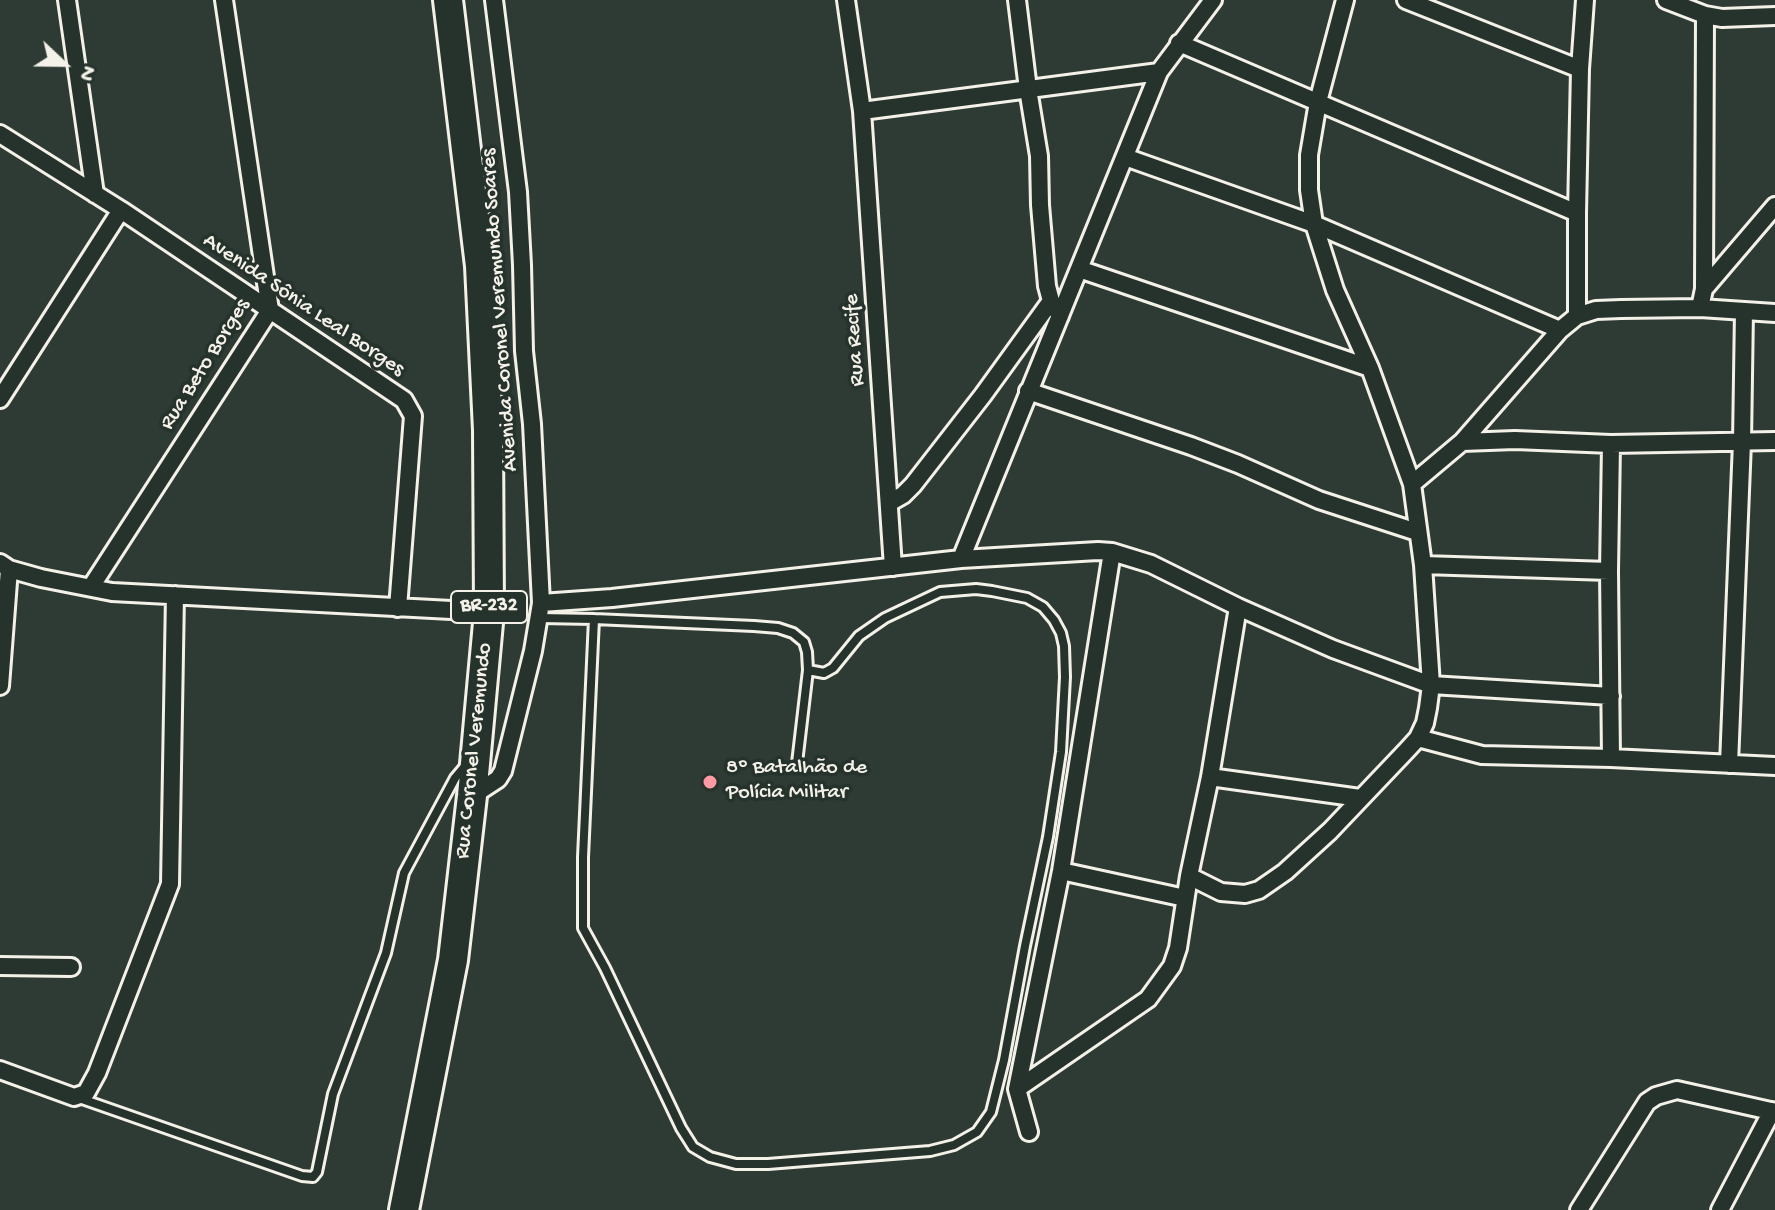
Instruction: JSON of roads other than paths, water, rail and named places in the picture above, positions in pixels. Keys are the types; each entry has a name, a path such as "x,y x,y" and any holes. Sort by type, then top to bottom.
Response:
{"highway":[{"name":"Rua Coronel Veremundo","path":"404,1210 453,960 489,612 488,430 480,266 448,0"}],"street":[{"path":"67,0 95,194"},
{"name":"Rua Beto Borges","path":"91,587 270,310 224,0"},
{"name":"Avenida Coronel Veremundo Soares","path":"472,796 498,779 503,771 540,611 518,192 494,0"},
{"name":"Rua Recife","path":"846,0 862,111 893,567"},
{"path":"1017,0 1039,156 1043,258 1051,301 1060,316"},
{"path":"961,559 1159,72 1213,0"},
{"path":"1189,876 1221,892 1245,894 1259,890 1285,872 1330,831 1418,738 1425,723 1431,685 1423,565 1412,484 1370,368 1335,290 1314,224 1309,190 1309,155 1318,102 1345,0"},
{"path":"1406,0 1580,69"},
{"path":"1577,316 1580,69 1585,0"},
{"path":"1666,0 1722,18 1775,16"},
{"path":"1700,308 1704,289 1705,15"},
{"path":"1179,43 1577,213"},
{"path":"862,111 1159,72"},
{"name":"Avenida Sônia Leal Borges","path":"0,134 121,210 404,400 413,416 398,608"},
{"path":"1125,157 1314,224 1560,330"},
{"path":"1704,289 1775,206"},
{"path":"0,399 121,210"},
{"path":"1079,269 1370,368"},
{"path":"889,503 913,485 1051,301"},
{"path":"1412,484 1462,442 1560,330 1577,316 1596,310 1700,308 1775,313"},
{"path":"1729,764 1744,311"},
{"path":"1028,391 1191,446 1319,500 1417,532"},
{"path":"1462,442 1515,440 1611,444 1775,441"},
{"path":"1611,444 1611,758"},
{"path":"540,611 612,598 961,559 1112,552 1151,564 1333,649 1431,685 1611,696"},
{"path":"1029,1132 1017,1089 1061,871 1112,552"},
{"path":"1423,565 1609,571"},
{"path":"0,686 4,566 41,578 112,592 489,612"},
{"path":"1,1074 74,1097 86,1093 97,1073 170,884 175,595"},
{"path":"1017,1089 1148,999 1172,966 1210,777 1238,607"},
{"path":"1418,738 1482,755 1775,766"},
{"path":"1210,777 1360,798"},
{"path":"1061,871 1185,898"},
{"path":"0,966 71,967"},
{"path":"1579,1210 1647,1102 1677,1090 1774,1112 1720,1210"}],"lane":[{"path":"594,619 583,928 693,1147 710,1157 736,1164 930,1151 954,1145 977,1132 991,1112 1004,1060 1048,837 1061,752 1064,646 1054,620 1043,607 1027,598 976,589 940,592 885,618 859,636 833,668 824,673 808,670"},
{"path":"540,611 594,619 778,628 793,633 804,642 808,670 797,763"},
{"path":"74,1097 302,1176 313,1177 317,1172 333,1094 386,953 404,873 455,778 476,754"}],"place":[{"name":"8º Batalhão de Polícia Militar","path":"710,782"}]}
